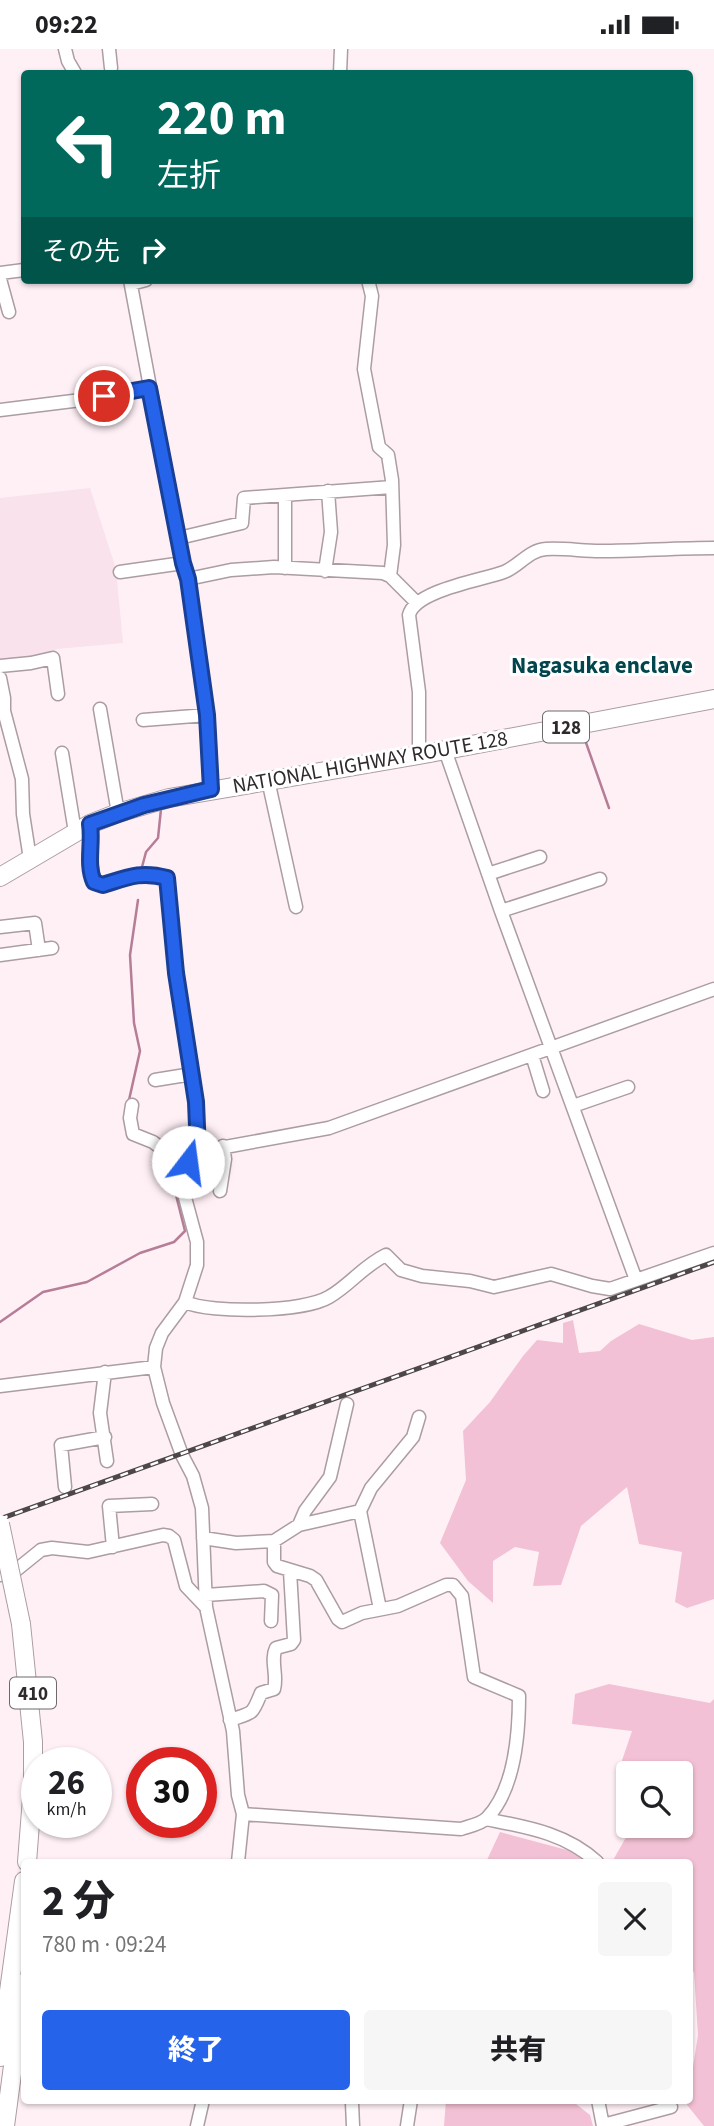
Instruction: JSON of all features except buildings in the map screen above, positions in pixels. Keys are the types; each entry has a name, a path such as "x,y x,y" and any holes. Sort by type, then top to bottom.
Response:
{"highway":[{"name":"NATIONAL HIGHWAY ROUTE 128","path":"0,877 83,828 144,805 211,789 419,755 714,700"},
{"name":"410","path":"0,1524 25,1639 33,1688 37,1747"},
{"name":"410","path":"21,1625 33,1742 33,1785 27,1859"},
{"path":"37,1859 38,1838"},
{"path":"5,2126 21,1913"},
{"path":"0,2057 15,1976"}],"street":[{"path":"65,49 73,70"},
{"path":"109,49 111,68"},
{"path":"340,70 341,49"},
{"path":"0,273 21,270"},
{"path":"0,279 9,312"},
{"path":"130,284 188,579 207,715 211,789"},
{"path":"369,284 372,296 364,369 379,447 388,455 394,545 390,576"},
{"path":"0,410 149,388"},
{"path":"179,538 242,523 244,498 392,487"},
{"path":"325,571 331,532 328,491"},
{"path":"285,495 285,568"},
{"path":"419,755 419,692 409,615 416,603 456,584 505,571 533,553 545,549 604,551 714,548"},
{"path":"120,572 183,563"},
{"path":"188,579 231,570 285,568 383,573 390,576 416,603"},
{"path":"0,666 53,658 58,694"},
{"path":"0,678 4,711 22,779 23,814 30,859"},
{"path":"100,709 117,813"},
{"path":"143,720 207,715"},
{"path":"445,750 500,911 636,1280"},
{"path":"62,753 83,828 92,839 90,871 94,882 103,885 148,873 167,878 176,973 196,1102 198,1151 186,1167 183,1190 197,1243 197,1265 185,1302 162,1333 156,1348 154,1367 167,1415 193,1476 202,1508 206,1601 230,1720 237,1795 243,1814 237,1859"},
{"path":"268,780 296,907"},
{"path":"488,874 540,857"},
{"path":"500,911 600,879"},
{"path":"0,927 35,923 45,949 0,955"},
{"path":"198,1151 329,1128 714,989"},
{"path":"532,1055 543,1091"},
{"path":"155,1080 192,1074"},
{"path":"573,1106 628,1087"},
{"path":"132,1105 130,1118 133,1134 153,1142 186,1167"},
{"path":"220,1191 225,1159 223,1146"},
{"path":"185,1302 194,1306 230,1310 302,1306 328,1298 369,1264 386,1255 401,1270 422,1276 470,1281 494,1287 551,1274 610,1289 714,1253"},
{"path":"0,1386 154,1367"},
{"path":"104,1372 100,1413 107,1461"},
{"path":"299,1525 305,1511 330,1477 347,1404"},
{"path":"380,1609 360,1511 371,1488 413,1437 419,1417"},
{"path":"65,1487 61,1445 105,1437"},
{"path":"113,1547 109,1506 152,1504"},
{"path":"203,1538 236,1543 274,1541 299,1525 360,1511"},
{"path":"0,1575 16,1571 41,1550 48,1548 88,1552 153,1536 169,1536 174,1540 186,1586 206,1601 264,1591 272,1595 271,1621"},
{"path":"274,1541 274,1562 277,1566 316,1580 342,1622 362,1613 398,1606 446,1584 453,1585 462,1596 474,1677 519,1696 512,1767 501,1796 486,1819"},
{"path":"230,1720 252,1713 258,1705 261,1693 274,1689 276,1684 273,1652 294,1640 290,1571"},
{"path":"243,1814 461,1829 486,1819 537,1829 570,1841 593,1859"},
{"path":"197,2126 202,2104"},
{"path":"352,2104 353,2126"},
{"path":"407,2126 410,2104"},
{"path":"599,2104 603,2125 671,2108"}],"shaded area":[{"path":"90,488 116,569 123,643 57,649 32,660 0,662 0,498"},
{"path":"573,1320 579,1353 600,1351 639,1324 692,1340 714,1337 714,1599 687,1608 675,1602 682,1552 639,1544 627,1487 581,1526 561,1585 533,1586 539,1552 515,1547 493,1561 493,1603 468,1581 440,1543 466,1480 463,1431 490,1402 537,1340 563,1343 563,1323"},
{"path":"609,1684 710,1703 714,1699 714,2126 704,2126 687,2105 693,2104 693,2067 698,2035 693,1972 693,1859 614,1859 626,1838 693,1838 693,1761 622,1761 632,1731 572,1724 575,1694"},
{"path":"500,1832 601,1859 487,1859"},
{"path":"446,2104 576,2104 590,2115 593,2126 444,2126"}],"waterway":[{"path":"584,737 609,808"},
{"path":"137,870 142,867 146,852 158,838 161,809"},
{"path":"129,1100 140,1051 134,1023 130,955 138,900"},
{"path":"0,1322 43,1292 87,1282 140,1253 174,1242 185,1231 174,1187 173,1164"}],"railway":[{"path":"0,1519 714,1262"}],"district":[{"name":"Nagasuka enclave","path":"602,665"}],"route":[{"path":"104,396 149,388 188,579 207,715 211,789 144,805 90,824 90,871 94,882 103,885 148,873 167,878 176,973 196,1102 198,1151 188,1162"}]}
